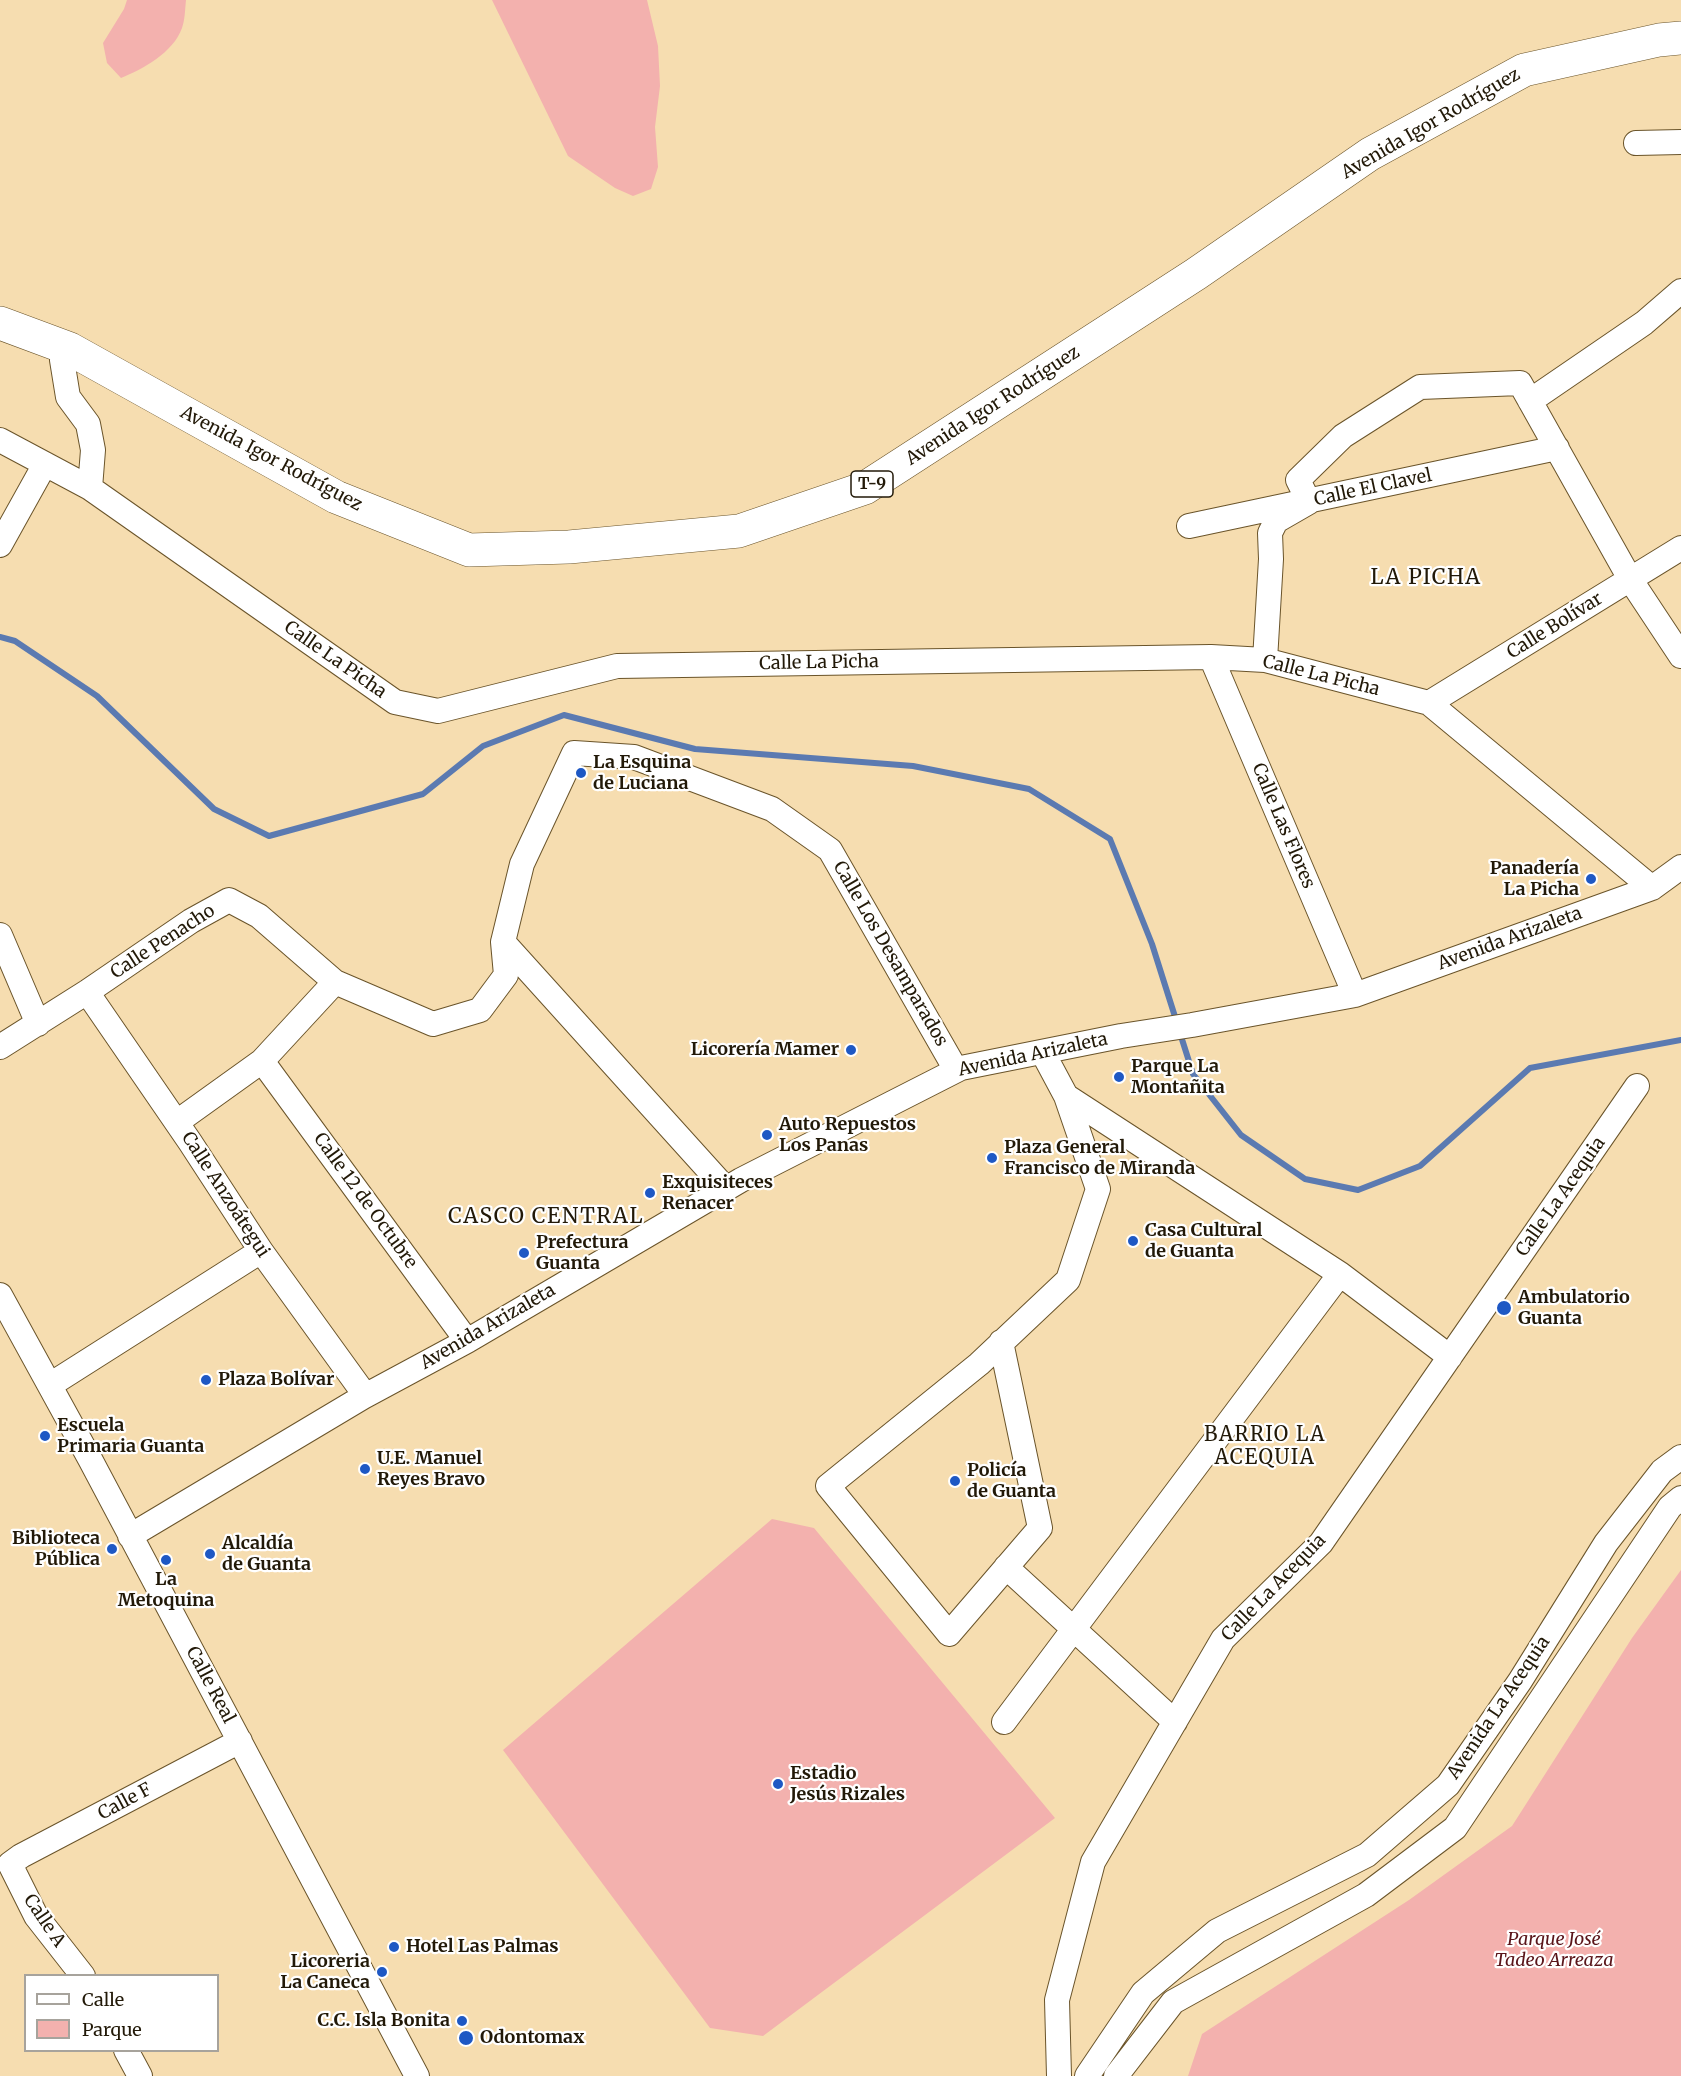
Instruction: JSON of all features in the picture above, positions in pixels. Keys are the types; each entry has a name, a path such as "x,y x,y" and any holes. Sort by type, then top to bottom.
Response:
{"highway":[{"name":"Avenida Igor Rodríguez","path":"0,323 70,350 336,497 469,550 569,547 739,531 865,488 1196,274 1370,154 1524,70 1659,40 1681,38"}],"street":[{"path":"1636,143 1681,142"},
{"path":"1530,401 1644,323 1681,291"},
{"path":"70,350 62,360 68,397 88,424 90,432 93,450 90,488"},
{"path":"1265,660 1271,559 1270,533 1276,521 1309,502 1298,480 1343,436 1420,387 1520,383 1630,579 1681,656"},
{"name":"Calle La Picha","path":"0,440 90,488 395,702 438,711 617,666 1211,657 1265,660 1429,703 1653,888"},
{"name":"Calle El Clavel","path":"1189,525 1309,502 1557,448"},
{"path":"0,545 45,464"},
{"name":"Calle Bolívar","path":"1429,703 1681,548"},
{"name":"Calle Las Flores","path":"1211,657 1354,995"},
{"name":"Calle Los Desamparados","path":"503,942 522,864 574,753 634,757 772,809 830,850 956,1070"},
{"name":"Avenida Arizaleta","path":"129,1536 365,1395 468,1341 726,1189 956,1070 1121,1036 1354,995 1653,888 1681,867"},
{"name":"Calle Penacho","path":"0,1047 87,992 191,921 229,900 259,916 335,982 433,1024 480,1010 506,975 503,942"},
{"path":"0,935 38,1024"},
{"path":"503,942 726,1189"},
{"path":"177,1122 262,1060 335,982"},
{"name":"Calle Anzoátegui","path":"87,992 177,1122 261,1251 365,1395"},
{"path":"1002,1342 1040,1528 949,1634 828,1486 979,1364 1002,1342 1068,1280 1098,1189 1066,1096 1043,1053"},
{"name":"Calle 12 de Octubre","path":"262,1060 468,1341"},
{"name":"Calle La Acequia","path":"1059,2076 1057,2000 1094,1862 1223,1639 1321,1543 1637,1086"},
{"path":"1066,1096 1340,1274 1450,1357"},
{"path":"50,1385 261,1251"},
{"path":"1004,1722 1340,1274"},
{"name":"Calle Real","path":"0,1295 417,2076"},
{"name":"Avenida La Acequia","path":"1088,2076 1143,1993 1218,1931 1366,1855 1448,1785 1520,1681 1606,1543 1662,1471 1681,1457"},
{"name":"Avenida La Acequia","path":"1116,2076 1173,2001 1366,1895 1455,1828 1670,1508 1681,1498"},
{"path":"1006,1567 1175,1722"},
{"name":"Calle F","path":"10,1864 21,1856 240,1741"},
{"name":"Calle A","path":"10,1864 36,1916 81,1974"},
{"path":"127,2052 140,2076"}],"green space":[{"path":"127,0 186,0 183,25 172,45 148,65 121,78 107,63 103,43"},
{"path":"492,0 647,0 658,46 660,86 655,127 658,167 651,189 633,196 615,188 568,156"},
{"name":"Estadio Jesús Rizales","path":"772,1519 814,1528 1055,1818 763,2036 710,2028 503,1750"},
{"name":"Parque José Tadeo Arreaza","path":"1681,1570 1681,2076 1188,2076 1202,2034 1409,1900 1512,1826 1632,1638"}],"waterway":[{"path":"0,637 15,641 97,696 214,809 269,836 423,794 483,746 564,715 695,749 913,766 1029,789 1110,839 1152,944 1177,1023"},
{"path":"1180,1033 1193,1074 1241,1135 1305,1179 1358,1190 1420,1166 1530,1068 1681,1040"}],"place":[{"name":"La Esquina de Luciana","path":"581,773"},
{"name":"Panadería La Picha","path":"1591,879"},
{"name":"Licorería Mamer","path":"851,1050"},
{"name":"Parque La Montañita","path":"1119,1077"},
{"name":"Auto Repuestos Los Panas","path":"767,1135"},
{"name":"Plaza General Francisco de Miranda","path":"992,1158"},
{"name":"Exquisiteces Renacer","path":"650,1193"},
{"name":"Casa Cultural de Guanta","path":"1133,1241"},
{"name":"Prefectura Guanta","path":"524,1253"},
{"name":"Ambulatorio Guanta","path":"1504,1308"},
{"name":"Plaza Bolívar","path":"206,1380"},
{"name":"Escuela Primaria Guanta","path":"45,1436"},
{"name":"U.E. Manuel Reyes Bravo","path":"365,1469"},
{"name":"Policía de Guanta","path":"955,1481"},
{"name":"Biblioteca Pública","path":"112,1549"},
{"name":"Alcaldía de Guanta","path":"210,1554"},
{"name":"La Metoquina","path":"166,1560"},
{"name":"Estadio Jesús Rizales","path":"778,1784"},
{"name":"Hotel Las Palmas","path":"394,1947"},
{"name":"Licoreria La Caneca","path":"382,1972"},
{"name":"C.C. Isla Bonita","path":"462,2021"},
{"name":"Odontomax","path":"466,2038"}],"district":[{"name":"LA PICHA","path":"1426,578"},
{"name":"CASCO CENTRAL","path":"546,1217"},
{"name":"BARRIO LA ACEQUIA","path":"1265,1446"}]}
